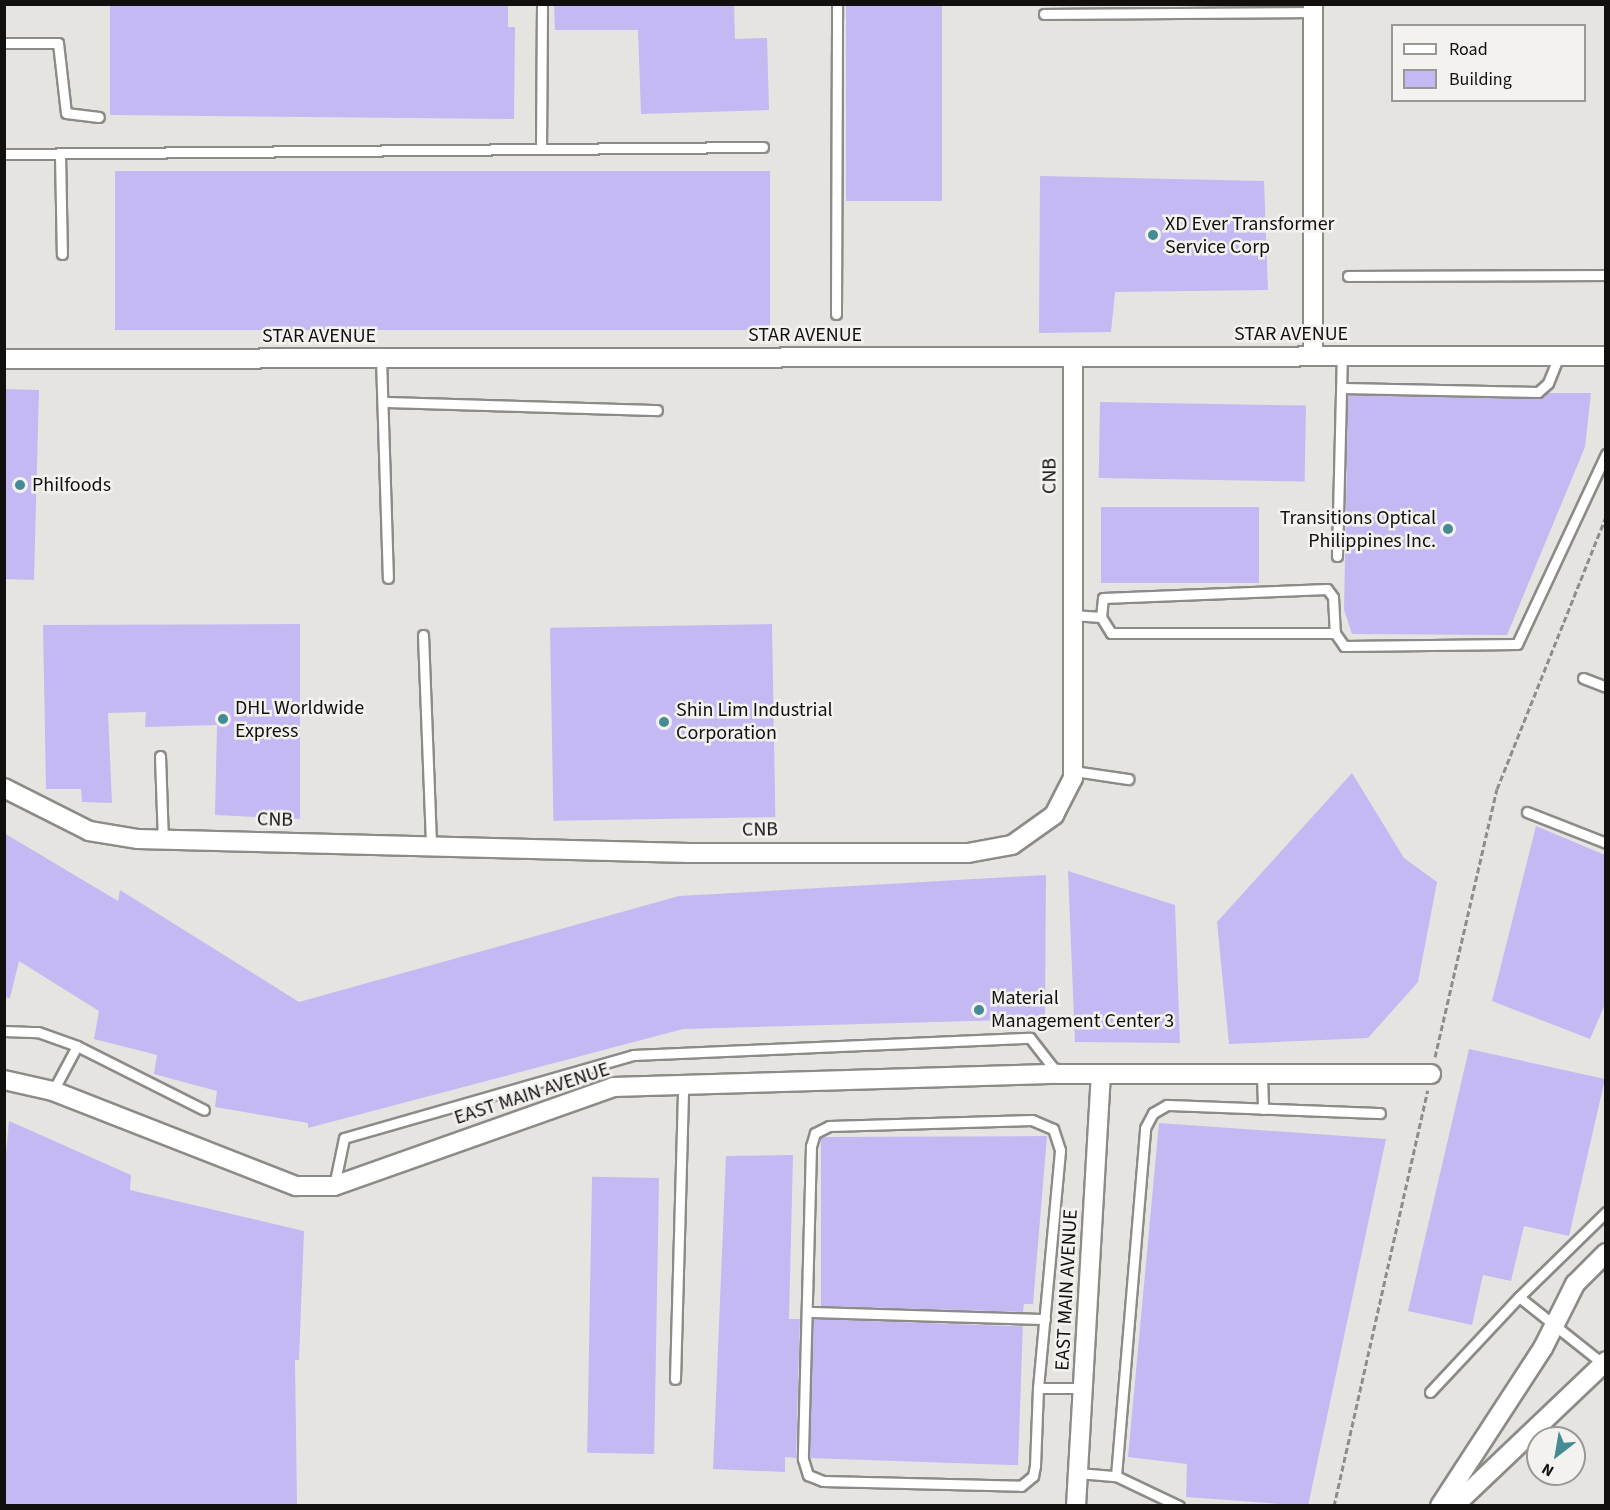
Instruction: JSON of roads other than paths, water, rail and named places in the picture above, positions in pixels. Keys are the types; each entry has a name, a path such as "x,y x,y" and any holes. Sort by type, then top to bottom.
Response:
{"street":[{"path":"1313,8 1313,356"},
{"name":"STAR AVENUE","path":"4,359 1605,356"},
{"name":"CNB","path":"4,788 89,831 163,840 690,853 979,852 1021,841 1047,823 1069,793 1074,771 1071,615 1073,357"},
{"name":"EAST MAIN AVENUE","path":"4,1080 53,1091 296,1186 334,1186 613,1087 1058,1074 1101,1076 1431,1074"},
{"name":"EAST MAIN AVENUE","path":"1076,1506 1101,1076"},
{"path":"1440,1506 1555,1326 1575,1284 1605,1253"},
{"path":"1454,1506 1604,1362"}],"lane":[{"path":"541,149 542,4"},
{"path":"836,314 837,4"},
{"path":"1044,14 1313,8"},
{"path":"4,43 58,43 66,113 99,117"},
{"path":"4,154 763,147"},
{"path":"60,154 62,254"},
{"path":"1348,276 1605,275"},
{"path":"1337,556 1342,356"},
{"path":"1343,388 1538,392 1548,383 1559,356"},
{"path":"381,358 388,578"},
{"path":"382,402 657,410"},
{"path":"1335,633 1112,633 1101,617 1103,598 1110,594 1327,590 1333,597 1335,633 1344,646 1517,644 1605,454"},
{"path":"1071,615 1101,617"},
{"path":"423,635 430,845"},
{"path":"1583,678 1605,687"},
{"path":"160,756 163,840"},
{"path":"1074,771 1128,779"},
{"path":"1527,812 1605,843"},
{"path":"4,1031 38,1032 77,1046 204,1110"},
{"path":"334,1186 344,1138 633,1055 1030,1038 1058,1074"},
{"path":"53,1091 77,1046"},
{"path":"1262,1076 1263,1108"},
{"path":"675,1379 683,1085"},
{"path":"1116,1476 1145,1128 1153,1113 1167,1105 1380,1113"},
{"path":"1032,1120 1053,1129 1060,1150 1038,1388 1035,1466 1033,1476 1021,1486 815,1479 804,1468 803,1459 809,1312 811,1146 815,1133 829,1126 1032,1120"},
{"path":"1430,1392 1519,1297 1605,1212"},
{"path":"1519,1297 1604,1362"},
{"path":"809,1312 1045,1319"},
{"path":"1038,1388 1084,1388"},
{"path":"1078,1473 1116,1476 1179,1506"}],"place":[{"name":"XD Ever Transformer Service Corp","path":"1153,235"},
{"name":"Philfoods","path":"20,485"},
{"name":"Transitions Optical Philippines Inc.","path":"1448,529"},
{"name":"DHL Worldwide Express","path":"223,719"},
{"name":"Shin Lim Industrial Corporation","path":"664,722"},
{"name":"Material Management Center 3","path":"979,1010"}]}
